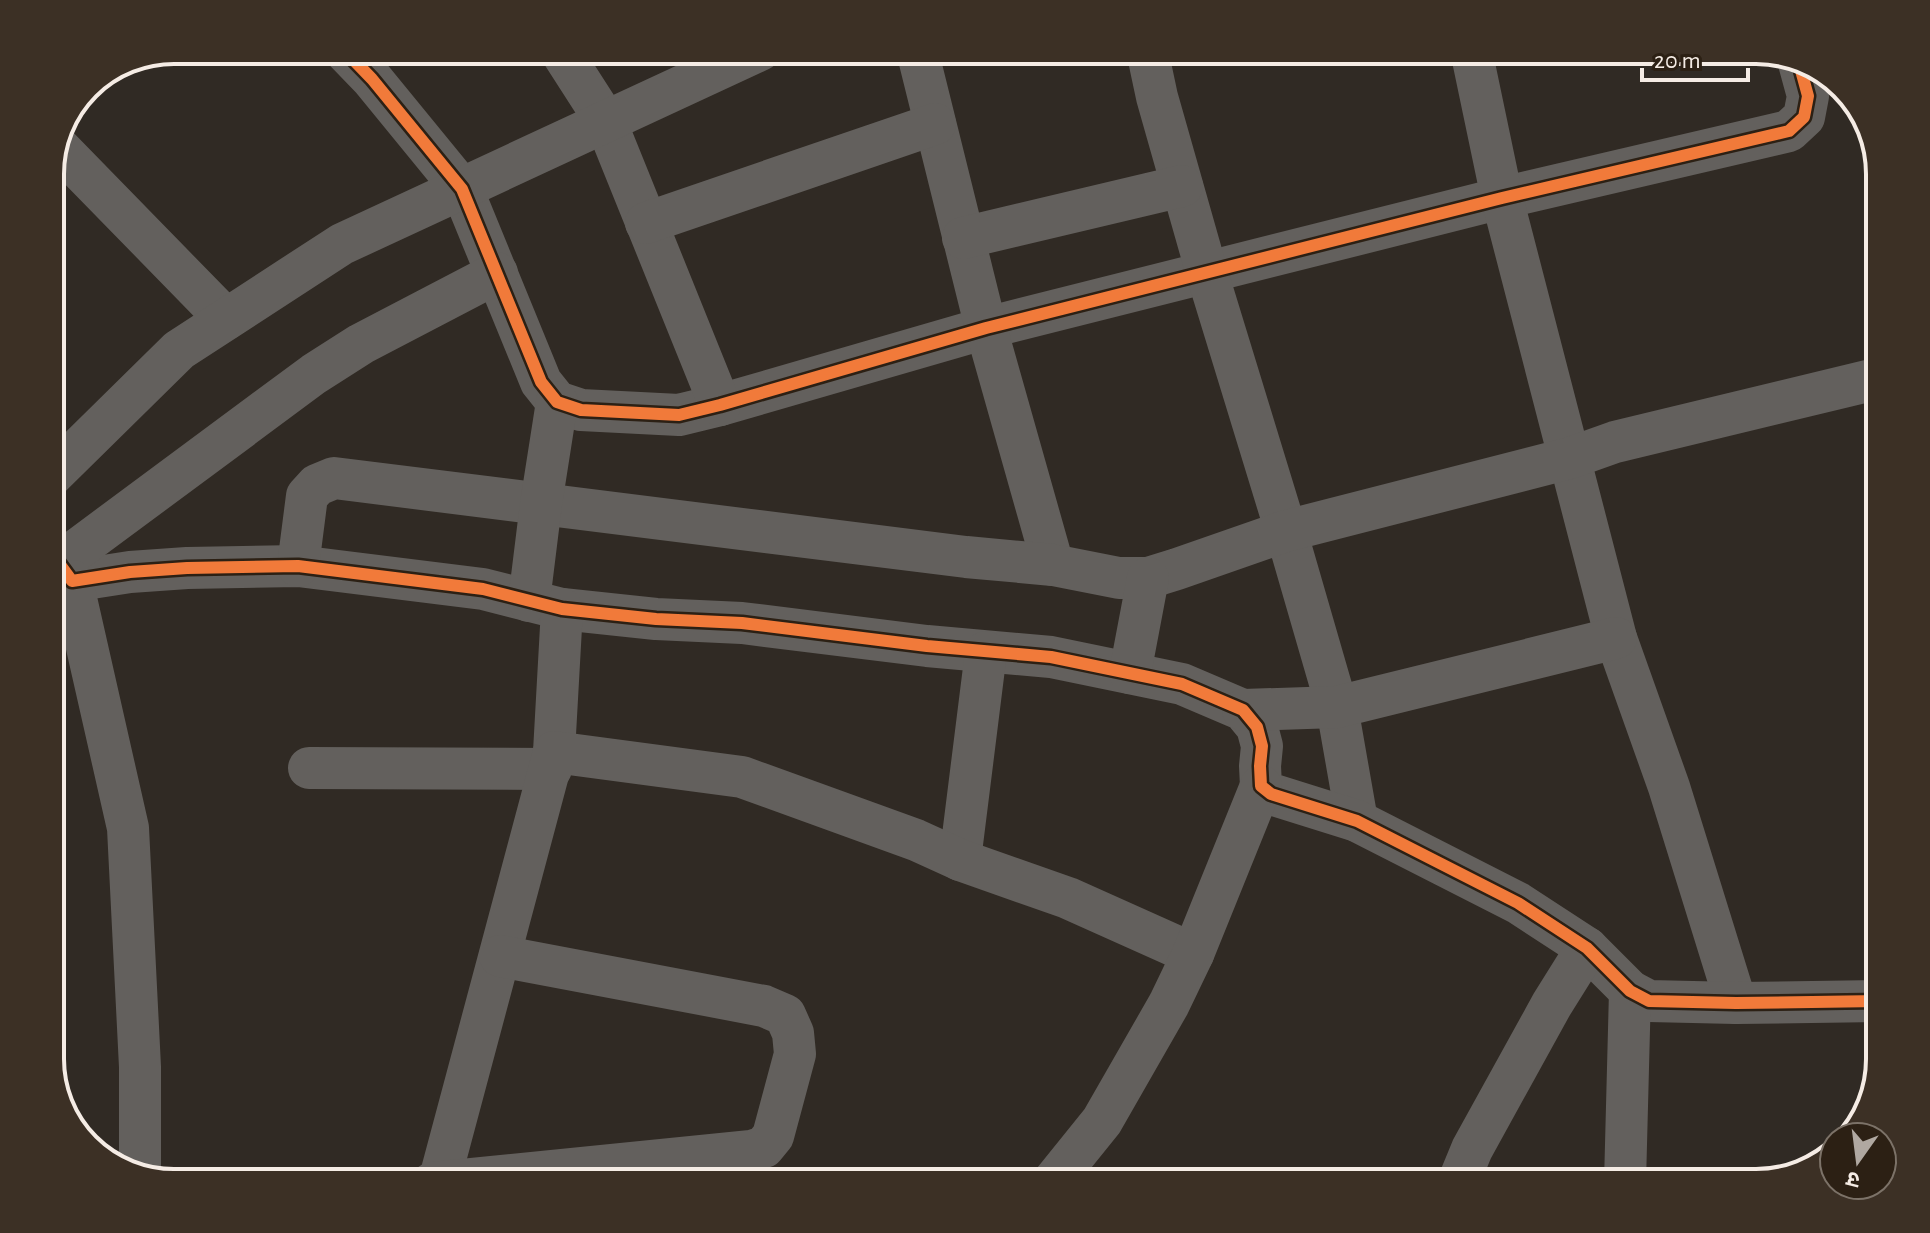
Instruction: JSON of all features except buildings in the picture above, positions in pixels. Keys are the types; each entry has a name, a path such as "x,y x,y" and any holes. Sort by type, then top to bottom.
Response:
{"street":[{"path":"358,64 462,189 541,382 557,402 581,410 679,415 986,328 1502,198 1789,131 1804,117 1808,96 1802,74"},
{"path":"569,64 605,120 720,405"},
{"path":"64,463 179,350 342,244 731,64"},
{"path":"920,64 986,328 1053,565"},
{"path":"1150,64 1207,273 1337,707 1357,821"},
{"path":"1474,64 1502,198 1616,638 1669,787 1736,1003"},
{"path":"646,223 935,124"},
{"path":"66,155 226,319"},
{"path":"963,238 1182,186"},
{"path":"64,562 314,374 361,344 497,273"},
{"path":"298,566 307,496 317,485 334,478 966,557 1053,565 1119,578 1148,578 1286,531 1570,458 1615,442 1866,381"},
{"path":"443,1169 552,760 541,504 557,402"},
{"path":"64,565 130,572 298,566 483,589 545,605 656,619 742,623 927,646 1051,657 1182,684 1243,710 1337,707 1616,638"},
{"path":"1130,673 1148,578"},
{"path":"64,580 128,828 140,1067 140,1163"},
{"path":"960,860 986,652"},
{"path":"1063,1169 1102,1121 1169,1004 1193,954 1261,786 1262,746 1257,727 1243,710"},
{"path":"309,768 552,760 742,777 1068,898 1193,954"},
{"path":"1261,786 1271,794 1357,821 1518,903 1587,948 1630,991 1649,1001 1866,1001"},
{"path":"1464,1169 1552,1004 1587,948"},
{"path":"500,956 764,1006 785,1015 793,1033 795,1054 773,1136 764,1147 751,1151 660,1169"},
{"path":"1625,1169 1630,991"}],"cycle path":[{"path":"358,64 462,189 541,382 557,402 581,410 679,415 986,328 1502,198 1789,131 1804,117 1808,96 1802,74"},
{"path":"64,570 72,581 130,572 187,568 298,566 483,589 562,609 656,619 742,623 927,646 1051,657 1182,684 1243,710 1257,727 1262,746 1261,786 1271,794 1357,821 1518,903 1587,948 1630,991 1649,1001 1866,1001"}]}
